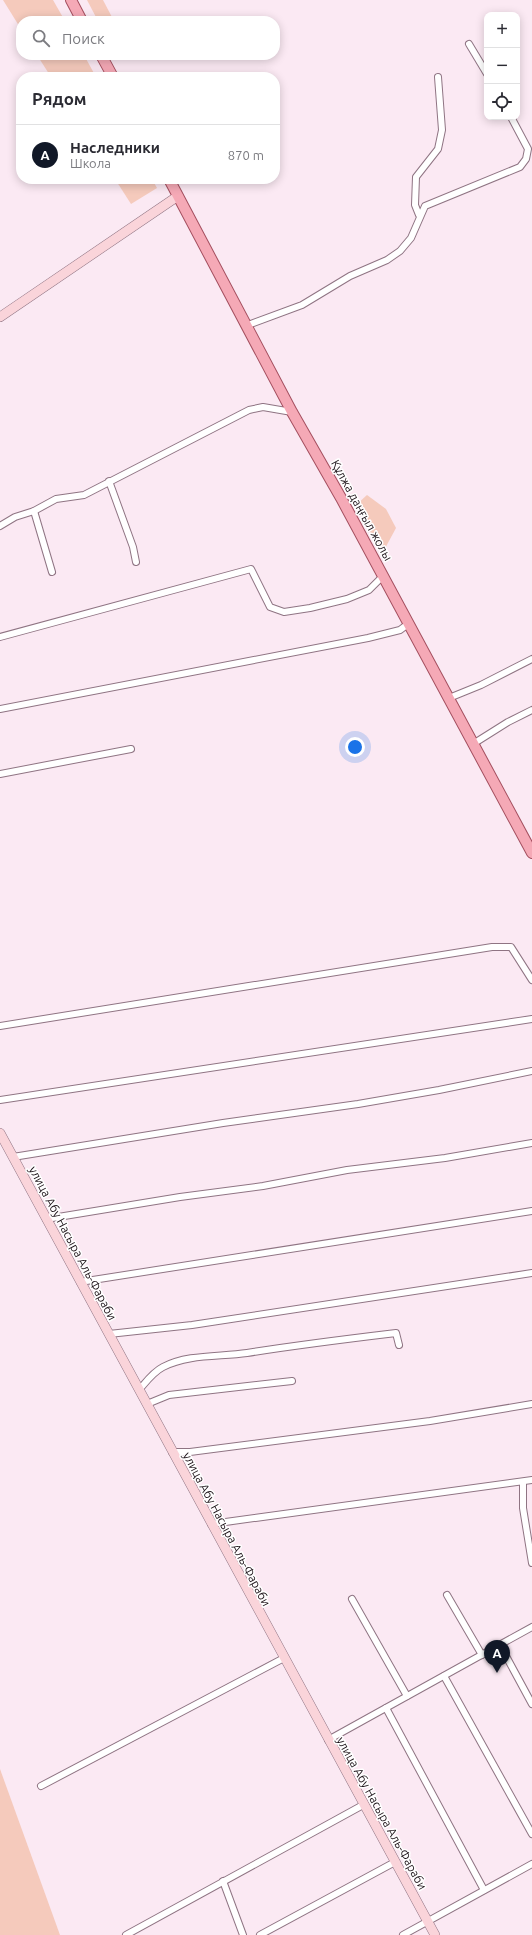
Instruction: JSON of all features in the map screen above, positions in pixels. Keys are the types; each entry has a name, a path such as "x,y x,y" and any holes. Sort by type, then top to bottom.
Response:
{"main road":[{"path":"71,0 79,16"},
{"path":"104,60 110,72"},
{"name":"Құлжа даңғыл жолы","path":"172,184 248,326 292,412 383,576 532,854"}],"street":[{"path":"469,44 484,69"},
{"path":"419,215 415,204 416,177 438,149 442,130 438,77"},
{"path":"248,326 302,305 350,276 387,260 400,251 411,238 419,215 425,206 435,201 453,196 520,167 526,159 528,149 513,120"},
{"path":"0,317 178,196"},
{"path":"0,526 15,517 34,511 56,499 84,495 255,408 292,412"},
{"path":"109,481 133,547 136,562"},
{"path":"34,511 52,572"},
{"path":"0,637 251,569 270,607 284,612 310,608 347,599 369,590 383,576"},
{"path":"0,709 368,638 400,630 408,624"},
{"path":"448,698 481,685 532,658"},
{"path":"473,744 508,722 532,710"},
{"path":"0,774 131,749"},
{"path":"0,1026 492,947 511,947 532,980"},
{"path":"0,1100 532,1019"},
{"path":"13,1157 224,1123 358,1104 439,1090 532,1071"},
{"name":"улица Абу Насыра Аль-Фараби","path":"0,1133 435,1935"},
{"path":"46,1219 180,1197 263,1186 348,1170 445,1158 532,1143"},
{"path":"80,1282 532,1211"},
{"path":"108,1334 192,1326 532,1273"},
{"path":"139,1390 150,1377 163,1367 196,1358 396,1334 399,1345"},
{"path":"147,1404 169,1395 292,1381"},
{"path":"172,1452 197,1452 430,1421 532,1404"},
{"path":"212,1524 280,1516 392,1498 532,1480"},
{"path":"523,1482 523,1508 532,1563"},
{"path":"447,1595 482,1655"},
{"path":"352,1599 407,1696"},
{"path":"328,1740 532,1627"},
{"path":"500,1645 532,1704"},
{"path":"41,1786 284,1658"},
{"path":"444,1676 532,1834"},
{"path":"386,1708 484,1890"},
{"path":"126,1935 364,1805"},
{"path":"260,1935 395,1862"},
{"path":"403,1935 532,1864"},
{"path":"223,1881 243,1935"}],"shaded area":[{"path":"3,0 53,0 62,16 16,16 16,21"},
{"path":"87,0 103,0 111,16 95,16"},
{"path":"40,60 87,60 93,72 48,72"},
{"path":"118,184 155,184 157,188 131,204"},
{"path":"367,495 386,509 396,528 382,554 356,505"},
{"path":"0,1769 60,1935 0,1935"}],"place":[{"name":"Наследники","path":"497,1673"}]}
